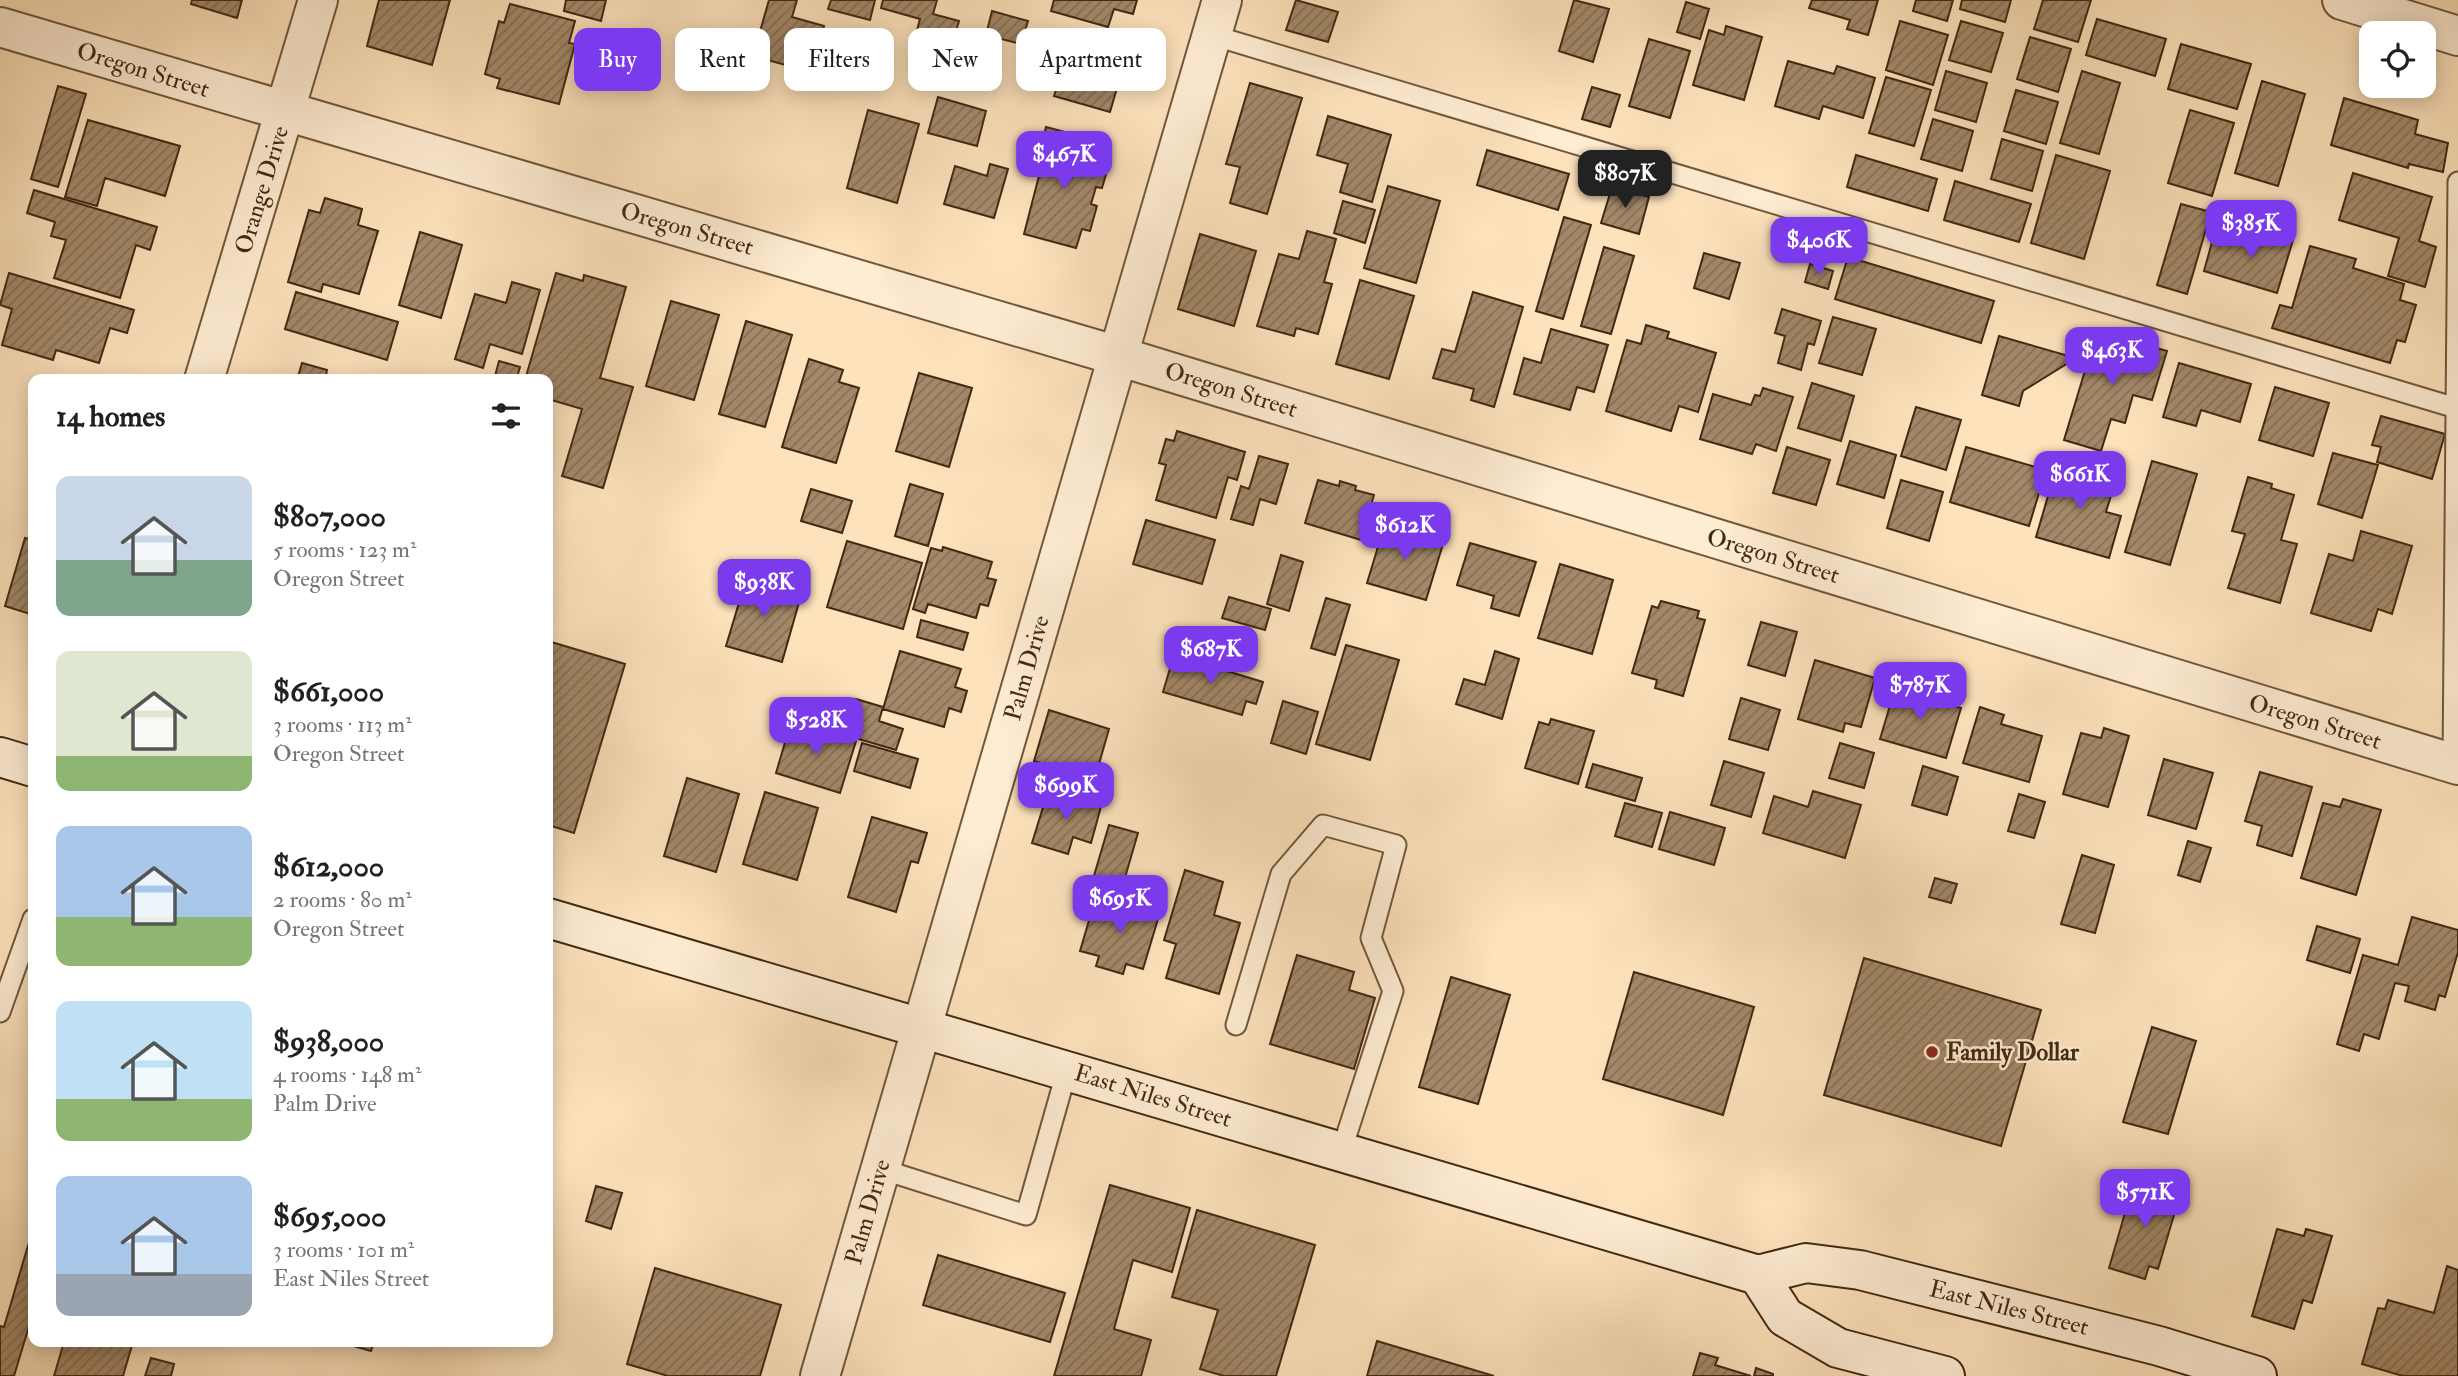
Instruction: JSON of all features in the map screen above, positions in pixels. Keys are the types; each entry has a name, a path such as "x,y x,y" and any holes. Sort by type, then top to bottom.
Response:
{"street":[{"name":"Orange Drive","path":"206,374 318,0"},
{"path":"2342,0 2458,36"},
{"name":"Palm Drive","path":"825,1375 922,1027 1217,17"},
{"name":"Oregon Street","path":"0,27 1118,356 2456,765"},
{"path":"0,757 28,765"},
{"name":"East Niles Street","path":"553,919 1758,1275 1806,1263 1860,1270 2159,1346 2257,1376"},
{"path":"1758,1275 1785,1317 1838,1348 1945,1376"}],"lane":[{"path":"1217,17 2456,408"},
{"path":"2456,765 2458,182"},
{"path":"1236,1025 1281,874 1322,825 1396,845 1371,938 1392,991 1341,1152"},
{"path":"0,1012 28,933"},
{"path":"881,1170 1026,1215 1067,1070"}],"building":[{"path":"192,0 242,0 237,18 191,4"},
{"path":"379,0 450,0 432,65 367,46"},
{"path":"566,0 606,0 601,21 564,11"},
{"path":"769,0 797,0 792,17 824,26 784,28 784,65 770,61 770,28 761,28"},
{"path":"831,0 875,0 870,20 828,9"},
{"path":"883,0 937,0 933,14 959,21 957,28 918,28 920,19 881,8"},
{"path":"1054,0 1137,0 1133,14 1114,9 1108,27 1051,11"},
{"path":"1296,0 1338,12 1328,42 1286,30"},
{"path":"1574,0 1609,9 1593,62 1559,51"},
{"path":"1812,0 1878,0 1868,35 1847,29 1850,20 1809,8"},
{"path":"1916,0 1953,0 1947,21 1913,11"},
{"path":"1962,0 2011,0 2005,22 1960,9"},
{"path":"2043,0 2091,0 2078,42 2034,29"},
{"path":"1686,2 1709,9 1700,39 1677,32"},
{"path":"510,4 575,21 569,43 574,44 574,48 559,104 497,88 500,79 485,74 499,21 504,23"},
{"path":"992,11 1028,21 1026,28 1016,28 1016,43 1002,39 1002,28 988,28"},
{"path":"2097,19 2166,39 2155,76 2086,55"},
{"path":"1900,21 1948,35 1933,85 1886,70"},
{"path":"1961,21 2003,33 1991,72 1949,60"},
{"path":"1726,26 1762,37 1744,100 1693,85 1709,30 1724,35"},
{"path":"2030,37 2071,49 2058,92 2017,79"},
{"path":"1649,39 1690,51 1670,118 1629,106"},
{"path":"2181,44 2251,64 2237,109 2168,89"},
{"path":"1788,61 1834,74 1837,66 1875,78 1863,118 1823,106 1819,119 1775,106"},
{"path":"1946,71 1987,83 1976,122 1935,110"},
{"path":"2082,71 2120,83 2099,154 2060,143"},
{"path":"1886,77 1931,90 1914,146 1869,133"},
{"path":"2262,81 2305,94 2278,186 2235,173"},
{"path":"1250,83 1302,98 1267,214 1230,203 1240,167 1226,164"},
{"path":"58,86 86,94 58,187 31,179"},
{"path":"1592,87 1620,95 1610,127 1582,119"},
{"path":"2016,90 2058,102 2046,144 2004,131"},
{"path":"1056,91 1116,91 1110,112 1054,96"},
{"path":"938,97 986,111 977,146 928,133"},
{"path":"2344,98 2418,120 2415,134 2448,143 2443,172 2409,164 2408,168 2331,145"},
{"path":"868,110 919,124 897,203 847,188"},
{"path":"2190,110 2234,123 2212,196 2168,183"},
{"path":"1328,116 1391,135 1372,202 1340,192 1348,164 1317,155"},
{"path":"1933,119 1973,131 1962,171 1921,159"},
{"path":"88,120 180,146 165,196 105,178 97,206 65,197"},
{"path":"1046,127 1080,136 1075,155 1109,164 1102,188 1096,187 1091,204 1097,206 1090,231 1082,229 1076,248 1024,234 1041,168 1053,171 1056,162 1038,157"},
{"path":"2002,139 2043,151 2032,191 1991,179"},
{"path":"1487,150 1569,174 1558,210 1477,185"},
{"path":"1856,155 1937,179 1928,211 1847,187"},
{"path":"2056,155 2110,171 2084,259 2031,243"},
{"path":"990,164 1008,169 994,218 944,204 955,166 987,176"},
{"path":"2353,173 2432,197 2419,241 2436,247 2425,287 2388,276 2399,238 2339,220"},
{"path":"1955,181 2031,204 2019,242 1944,220"},
{"path":"1388,186 1440,201 1416,283 1364,268"},
{"path":"1612,187 1649,197 1639,234 1601,223"},
{"path":"34,190 157,227 150,250 136,245 120,298 54,278 66,240 51,236 55,222 27,213"},
{"path":"325,198 362,209 358,225 378,231 359,294 323,284 321,292 288,282 309,210 320,213"},
{"path":"1343,201 1375,210 1365,243 1334,233"},
{"path":"2181,204 2211,212 2187,294 2157,285"},
{"path":"1564,217 1591,225 1563,319 1536,311"},
{"path":"2254,229 2293,240 2277,293 2204,271 2214,235 2250,246"},
{"path":"1307,231 1336,239 1324,282 1332,284 1318,334 1296,328 1294,336 1257,326 1279,254 1299,259"},
{"path":"420,232 462,245 441,318 399,305"},
{"path":"1200,234 1256,251 1234,326 1178,309"},
{"path":"2310,246 2356,259 2353,268 2404,284 2400,300 2416,305 2405,342 2397,340 2390,363 2272,328 2280,305 2292,308"},
{"path":"1604,247 1634,256 1611,334 1581,326"},
{"path":"1704,253 1740,263 1729,299 1694,288"},
{"path":"1848,257 1994,301 1981,343 1835,299"},
{"path":"1810,264 1833,271 1828,289 1805,282"},
{"path":"9,273 134,310 127,333 110,328 99,363 56,350 53,360 2,345 12,309 0,305"},
{"path":"556,273 583,281 584,275 626,287 600,378 633,387 603,488 562,476 582,409 553,400 553,374 527,374"},
{"path":"1360,280 1414,296 1389,379 1336,364"},
{"path":"512,282 540,290 522,354 490,344 483,368 455,359 475,294 506,303"},
{"path":"296,292 398,322 387,360 285,329"},
{"path":"1473,292 1523,307 1494,407 1471,400 1474,389 1433,378 1442,349 1455,352"},
{"path":"671,301 719,315 694,400 646,386"},
{"path":"1782,309 1821,321 1814,345 1808,343 1801,370 1778,363 1785,336 1775,333"},
{"path":"1833,317 1876,329 1862,375 1819,363"},
{"path":"746,321 792,335 765,427 719,414"},
{"path":"1646,325 1669,332 1667,338 1716,353 1698,412 1679,406 1671,431 1606,411 1627,340 1641,344"},
{"path":"1551,329 1608,345 1594,392 1577,387 1570,410 1514,394 1524,358 1541,363"},
{"path":"2097,331 2167,351 2152,400 2133,395 2125,423 2111,419 2101,451 2064,440"},
{"path":"1999,336 2076,358 2023,391 2019,406 1982,395"},
{"path":"809,359 843,370 839,382 859,388 836,463 782,447"},
{"path":"499,361 520,367 518,374 496,374"},
{"path":"302,363 327,370 326,374 299,374"},
{"path":"2179,363 2251,384 2240,422 2201,410 2196,426 2163,417"},
{"path":"919,373 972,388 949,467 896,451"},
{"path":"1812,383 1854,396 1841,441 1798,428"},
{"path":"2275,387 2329,403 2313,456 2259,440"},
{"path":"1763,388 1793,397 1776,451 1756,444 1752,454 1700,439 1713,394 1751,405 1755,395 1760,396"},
{"path":"1916,407 1961,420 1946,470 1901,456"},
{"path":"2381,416 2445,434 2432,479 2377,462 2381,447 2372,445"},
{"path":"1177,431 1245,452 1237,480 1228,477 1216,518 1156,500 1166,465 1159,463 1166,439 1174,441"},
{"path":"1850,441 1896,455 1884,498 1837,484"},
{"path":"1787,447 1830,460 1816,505 1773,493"},
{"path":"1966,447 2046,470 2029,526 1950,502"},
{"path":"2333,453 2378,465 2362,518 2318,504"},
{"path":"1259,456 1288,464 1276,504 1260,499 1253,525 1231,519 1241,486 1249,489"},
{"path":"2152,461 2197,474 2170,565 2125,552"},
{"path":"2058,462 2116,479 2106,512 2121,516 2109,558 2036,537"},
{"path":"2248,477 2272,484 2271,488 2294,495 2281,540 2297,544 2280,603 2228,588 2245,534 2232,531"},
{"path":"1318,480 1339,486 1340,481 1356,486 1355,490 1374,495 1361,540 1305,523"},
{"path":"1901,480 1943,492 1929,541 1887,528"},
{"path":"910,484 943,494 928,546 895,536"},
{"path":"811,489 852,501 842,533 801,521"},
{"path":"1146,520 1215,540 1202,584 1133,564"},
{"path":"1400,523 1424,531 1422,538 1443,544 1426,600 1367,583 1384,527 1397,532"},
{"path":"2361,531 2412,546 2392,614 2378,609 2371,631 2311,613 2329,554 2353,561"},
{"path":"25,538 28,539 28,613 5,606"},
{"path":"847,541 922,563 903,629 827,607"},
{"path":"1470,543 1536,562 1519,616 1491,608 1494,596 1457,585"},
{"path":"943,547 992,562 987,578 996,580 988,606 980,604 976,618 928,604 925,613 913,609 931,548 942,551"},
{"path":"1281,555 1303,562 1289,611 1267,604"},
{"path":"1560,564 1613,580 1592,654 1538,638"},
{"path":"747,576 802,592 782,662 726,646"},
{"path":"1229,597 1271,609 1265,630 1222,618"},
{"path":"1326,598 1350,605 1335,655 1311,648"},
{"path":"1661,601 1699,611 1697,618 1705,620 1683,696 1655,688 1657,680 1632,673 1652,606 1658,608"},
{"path":"921,620 968,633 963,650 917,637"},
{"path":"1761,622 1797,632 1785,676 1748,665"},
{"path":"553,642 625,664 574,833 553,827"},
{"path":"1346,645 1399,660 1370,760 1316,744"},
{"path":"900,651 961,669 955,687 967,691 961,712 949,708 944,727 883,709"},
{"path":"1495,651 1519,659 1502,719 1456,704 1464,679 1485,685"},
{"path":"1174,655 1263,682 1256,704 1246,701 1242,715 1163,692"},
{"path":"1815,660 1875,678 1861,727 1845,723 1843,732 1798,719"},
{"path":"1897,682 1923,690 1921,697 1961,708 1946,758 1880,739"},
{"path":"1741,698 1780,710 1768,750 1729,739"},
{"path":"856,699 883,707 879,721 903,729 896,750 845,735"},
{"path":"1283,701 1318,712 1306,754 1271,743"},
{"path":"1980,707 2004,715 2001,724 2042,736 2029,782 1963,763"},
{"path":"1049,710 1109,729 1095,778 1034,761"},
{"path":"1551,719 1594,731 1578,784 1525,768 1539,722 1549,725"},
{"path":"791,722 856,741 840,793 776,773"},
{"path":"2104,728 2129,736 2108,807 2063,794 2081,733 2101,738"},
{"path":"862,743 918,759 910,788 854,771"},
{"path":"1840,743 1874,753 1864,788 1829,778"},
{"path":"2164,759 2213,773 2196,829 2148,815"},
{"path":"1724,761 1764,773 1751,817 1711,805"},
{"path":"1593,764 1642,778 1635,801 1586,787"},
{"path":"1923,766 1958,777 1947,815 1912,805"},
{"path":"2260,772 2312,787 2292,856 2257,845 2262,826 2245,821"},
{"path":"687,778 739,794 716,872 664,856"},
{"path":"1048,791 1082,801 1083,798 1102,803 1091,843 1073,837 1068,854 1032,843"},
{"path":"1813,791 1861,805 1845,858 1763,833 1774,796 1808,807"},
{"path":"765,792 818,808 797,880 743,864"},
{"path":"2019,794 2045,802 2034,838 2008,831"},
{"path":"2343,799 2381,810 2356,895 2301,878 2323,803 2340,807"},
{"path":"1625,803 1662,813 1652,847 1615,836"},
{"path":"1670,812 1725,828 1714,865 1659,849"},
{"path":"872,817 927,833 918,863 911,861 896,912 848,897"},
{"path":"1109,825 1138,833 1122,888 1093,879"},
{"path":"2188,841 2211,848 2200,882 2178,875"},
{"path":"2082,855 2114,865 2095,933 2061,924"},
{"path":"1185,870 1223,882 1214,915 1240,923 1219,994 1166,978 1176,944 1164,940"},
{"path":"1935,878 1957,884 1951,903 1929,897"},
{"path":"1095,900 1130,911 1133,900 1161,909 1143,969 1126,964 1123,974 1096,966 1099,956 1080,951"},
{"path":"2412,917 2458,930 2458,952 2445,997 2439,995 2435,1010 2405,1001 2409,986 2395,983 2379,1039 2364,1034 2359,1051 2337,1044 2363,955 2398,965"},
{"path":"2317,926 2360,939 2350,973 2307,960"},
{"path":"1297,955 1354,972 1349,990 1375,998 1354,1069 1270,1044"},
{"name":"Family Dollar","path":"1864,958 2041,1010 2001,1146 1824,1095"},
{"path":"1634,972 1754,1007 1723,1115 1603,1079"},
{"path":"1451,977 1510,995 1478,1104 1419,1087"},
{"path":"2152,1027 2196,1041 2168,1134 2123,1122"},
{"path":"2160,1181 2182,1188 2158,1269 2149,1266 2145,1279 2109,1268 2134,1182 2157,1189"},
{"path":"1110,1185 1190,1208 1172,1272 1133,1260 1114,1329 1151,1340 1141,1376 1054,1376"},
{"path":"596,1186 622,1193 611,1229 586,1221"},
{"path":"1197,1210 1315,1245 1276,1376 1224,1376 1200,1369 1218,1310 1172,1297"},
{"path":"2277,1229 2304,1236 2306,1229 2332,1236 2312,1303 2303,1300 2294,1329 2252,1316"},
{"path":"28,1246 28,1330 14,1376 0,1376 0,1326 4,1327"},
{"path":"938,1255 1065,1293 1050,1342 923,1305"},
{"path":"2447,1266 2458,1270 2458,1376 2403,1376 2362,1364 2378,1308 2385,1309 2388,1300 2434,1313"},
{"path":"655,1268 781,1305 760,1376 668,1376 627,1364"},
{"path":"1377,1341 1494,1376 1367,1376"},
{"path":"63,1347 132,1347 123,1376 54,1376"},
{"path":"357,1347 372,1347 371,1351"},
{"path":"1700,1353 1718,1358 1715,1365 1751,1376 1693,1376"},
{"path":"151,1358 174,1364 171,1376 145,1376"},
{"path":"1756,1368 1773,1374 1773,1376 1754,1376"}],"place":[{"name":"Family Dollar","path":"1932,1052"}]}
